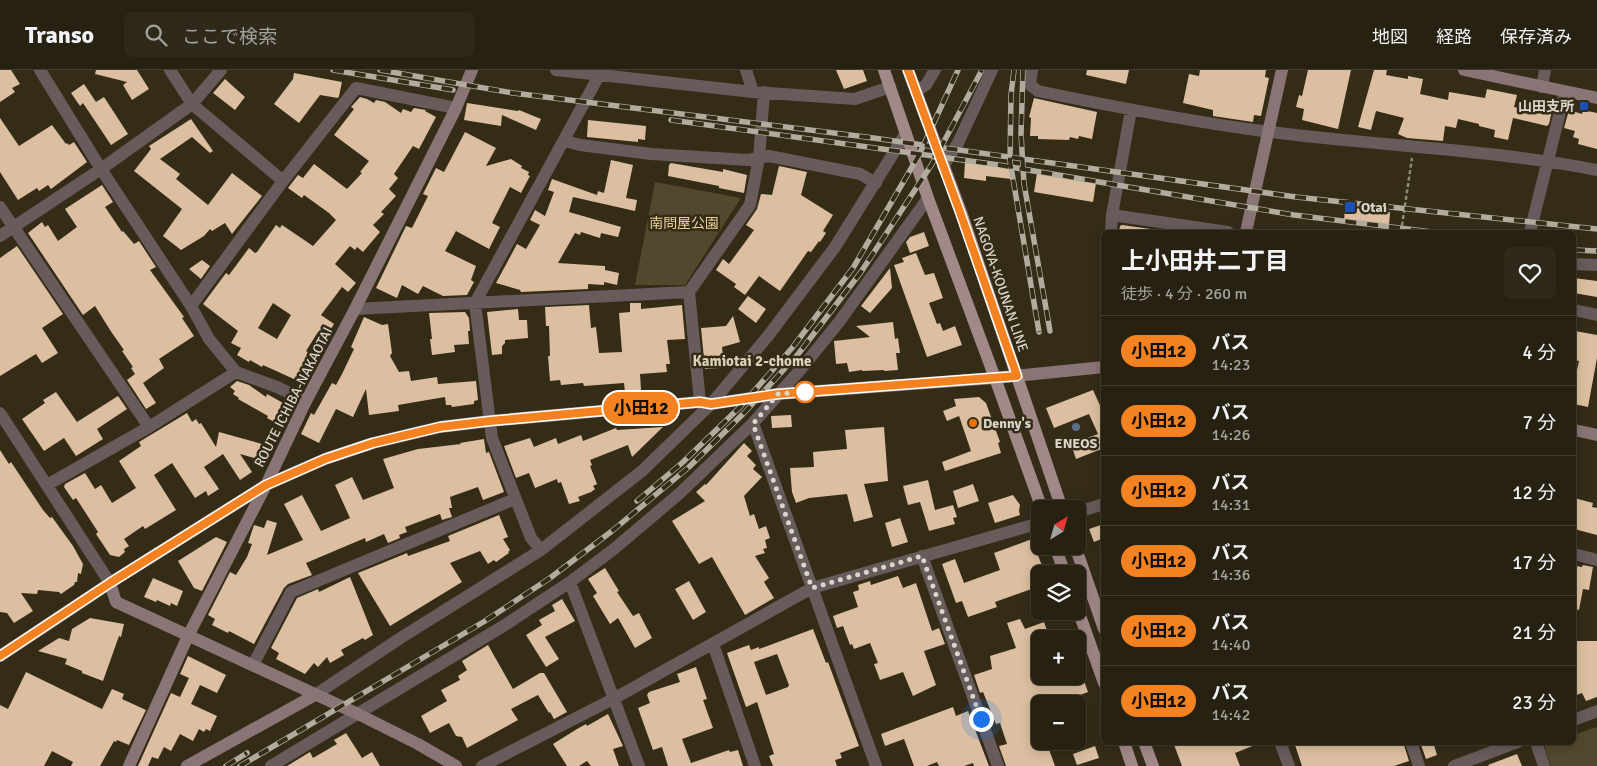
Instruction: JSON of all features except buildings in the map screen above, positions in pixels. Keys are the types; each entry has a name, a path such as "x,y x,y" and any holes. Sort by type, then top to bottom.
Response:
{"main road":[{"path":"884,70 928,198 1039,500"},
{"name":"NAGOYA-KOUNAN LINE","path":"908,70 944,166 1059,500"},
{"path":"1078,555 1101,620"},
{"path":"1082,620 1101,675"},
{"path":"1125,745 1132,766"},
{"path":"1145,745 1153,766"}],"street":[{"path":"40,70 209,339 236,372 306,400"},
{"path":"170,70 192,104 283,181"},
{"path":"0,236 101,169 192,104 221,70"},
{"name":"ROUTE ICHIBA-NAKAOTAI","path":"129,766 188,636 266,485 306,400 355,309 456,108 472,70"},
{"path":"556,70 600,73 758,92 855,99 890,87"},
{"path":"705,404 689,292 750,205 759,158 758,92 746,70"},
{"path":"916,91 926,85 935,70"},
{"path":"944,166 958,142 992,70"},
{"path":"1032,70 1030,85 1038,91 1131,110 1270,132 1548,160 1597,170"},
{"path":"1246,230 1270,132 1282,70"},
{"path":"1464,70 1597,98"},
{"path":"1542,87 1545,70"},
{"path":"541,550 531,538 492,438 475,303 600,73"},
{"path":"190,306 283,181 356,88 456,108"},
{"path":"1530,230 1565,92"},
{"path":"1111,230 1112,215 1131,110"},
{"path":"187,766 315,695 402,637 541,550 642,471 768,336 807,286 876,183 906,133"},
{"path":"564,141 580,145 651,154 748,160 769,156 860,174 876,183"},
{"path":"271,766 505,624 570,582 614,550 680,493 753,424 801,369 839,322 928,198"},
{"path":"0,207 149,427"},
{"path":"1112,215 1214,230"},
{"path":"1576,264 1597,265"},
{"path":"355,309 689,292"},
{"path":"1576,310 1597,315"},
{"path":"0,656 110,583 266,485 325,459 373,443 440,427 490,421 705,404 778,394 995,378 1101,366"},
{"path":"47,485 149,427 236,372"},
{"path":"0,413 110,583 116,602 358,714 418,744 456,766"},
{"path":"753,424 876,766"},
{"path":"1576,430 1597,435"},
{"path":"253,665 291,592 515,499"},
{"path":"1086,510 1101,505"},
{"path":"482,766 615,698 812,588 1031,526"},
{"path":"1576,555 1597,560"},
{"path":"922,556 998,766"},
{"path":"570,582 639,766"},
{"path":"713,644 755,766"},
{"path":"1576,719 1597,710"},
{"path":"1281,745 1289,766"},
{"path":"1412,745 1419,766"},
{"path":"1454,766 1510,745"},
{"path":"1537,745 1544,766"}],"path":[{"path":"1401,230 1414,147"}],"green space":[{"name":"南問屋公園","path":"655,182 741,198 685,285 635,285"},
{"path":"1597,727 1597,766 1551,766 1544,745 1576,745 1576,734"}],"railway":[{"path":"333,70 453,90"},
{"path":"380,70 513,93 866,137 1296,197 1597,229"},
{"path":"637,501 683,462 740,407 792,348 853,268 919,155 958,70"},
{"path":"240,766 485,621 550,578 612,531 689,467 745,412 799,353 861,272 932,164 982,70"},
{"path":"1014,70 1011,95 1010,161 1039,332"},
{"path":"1023,70 1021,134 1024,184 1050,331"},
{"path":"671,120 999,165 1294,215 1416,230"},
{"path":"1576,250 1597,251"},
{"path":"226,766 247,753"}],"bus line":[{"name":"小田12","path":"0,656 110,583 266,485 325,459 373,443 440,427 490,421 700,402 711,404 778,394 1017,376 908,70"}],"place":[{"name":"山田支所","path":"1584,106"},
{"name":"Otai","path":"1350,207"},
{"name":"Denny's","path":"973,423"},
{"name":"ENEOS","path":"1076,427"}],"district":[{"name":"Kamiotai 2-chome","path":"752,361"}],"route":[{"path":"805,392 778,394 753,424 812,588 922,556 981,719"}]}
